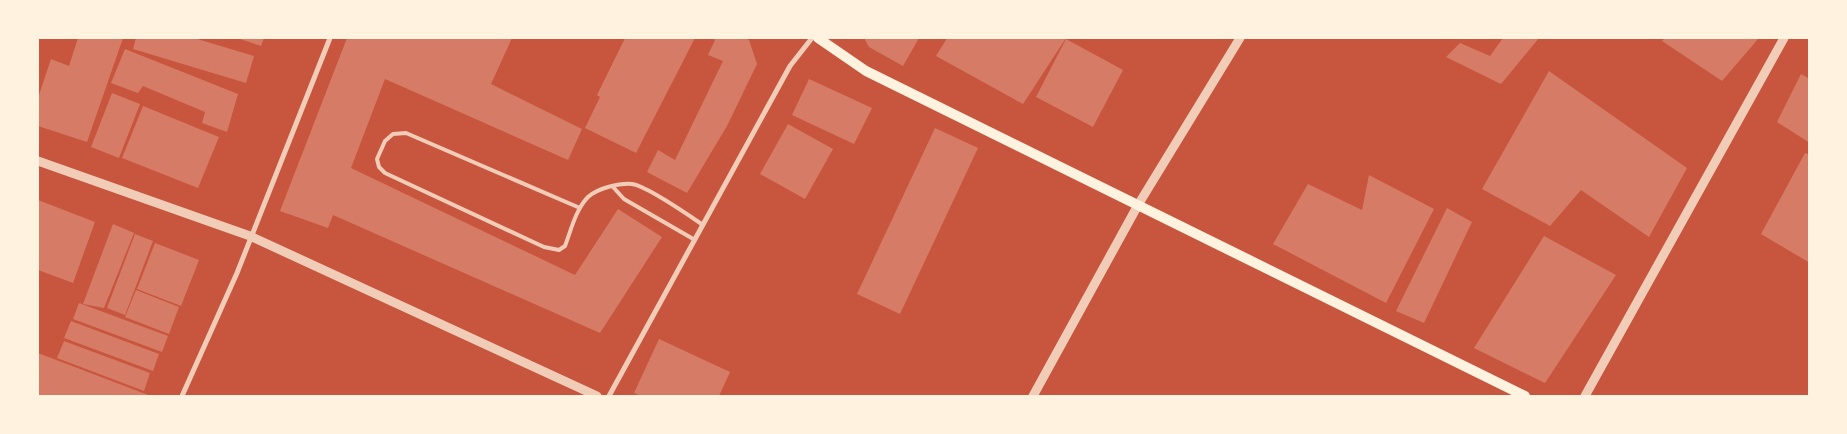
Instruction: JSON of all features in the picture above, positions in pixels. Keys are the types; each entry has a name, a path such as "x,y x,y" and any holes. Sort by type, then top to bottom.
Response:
{"main road":[{"path":"818,38 866,72 1525,396"}],"street":[{"path":"182,396 237,273 250,236 330,38"},
{"path":"609,396 790,66 812,38"},
{"path":"1033,396 1138,205 1240,38"},
{"path":"1585,396 1784,38"},
{"path":"38,161 250,236 597,396"}],"lane":[{"path":"580,208 406,134 393,134 385,141 377,159 379,167 385,173 544,247 559,250 565,246 580,208 588,197 600,190 633,184 674,206 703,225"},
{"path":"613,187 624,200 695,240"}],"building":[{"path":"78,38 123,38 87,142 38,126 38,98 51,59 69,66"},
{"path":"136,38 194,38 254,56 246,83 133,49"},
{"path":"237,38 264,38 261,46"},
{"path":"347,38 512,38 491,84 582,129 568,160 385,79 351,168 575,275 618,209 662,237 600,333 333,215 328,228 280,211"},
{"path":"625,38 695,38 636,153 585,128 600,97 597,95"},
{"path":"712,38 744,38 749,40 757,64 727,126 687,193 647,172 658,150 675,160 723,61 708,55 715,40"},
{"path":"864,38 919,38 903,66 869,47"},
{"path":"947,38 1066,38 1023,104 936,56"},
{"path":"1503,38 1539,38 1501,84 1446,57 1460,43 1490,56"},
{"path":"1665,38 1758,39 1722,81 1662,41"},
{"path":"1066,39 1123,70 1093,127 1036,97"},
{"path":"125,49 238,94 227,132 202,123 205,112 143,86 138,93 111,83"},
{"path":"1549,71 1687,168 1649,237 1581,190 1550,226 1482,189"},
{"path":"1801,74 1810,79 1810,143 1777,122"},
{"path":"809,79 872,108 854,144 792,115"},
{"path":"112,93 140,104 119,158 91,147"},
{"path":"143,106 219,137 198,188 122,158"},
{"path":"788,124 833,149 805,199 760,174"},
{"path":"935,128 978,148 900,314 857,294"},
{"path":"1805,153 1810,155 1810,263 1761,234"},
{"path":"1369,175 1434,209 1386,303 1273,244 1308,184 1362,210"},
{"path":"38,200 95,222 73,283 38,270"},
{"path":"1447,208 1472,222 1424,323 1396,311"},
{"path":"113,224 134,233 104,308 83,304"},
{"path":"135,234 153,241 125,315 107,308"},
{"path":"1544,236 1616,275 1545,383 1474,348"},
{"path":"155,243 199,260 181,306 137,289"},
{"path":"136,290 179,307 169,334 125,317"},
{"path":"79,303 168,336 162,352 73,319"},
{"path":"71,321 159,354 153,371 64,338"},
{"path":"659,339 730,372 719,396 642,396 634,393"},
{"path":"64,341 150,373 144,391 57,358"},
{"path":"38,353 151,396 38,396"}]}
